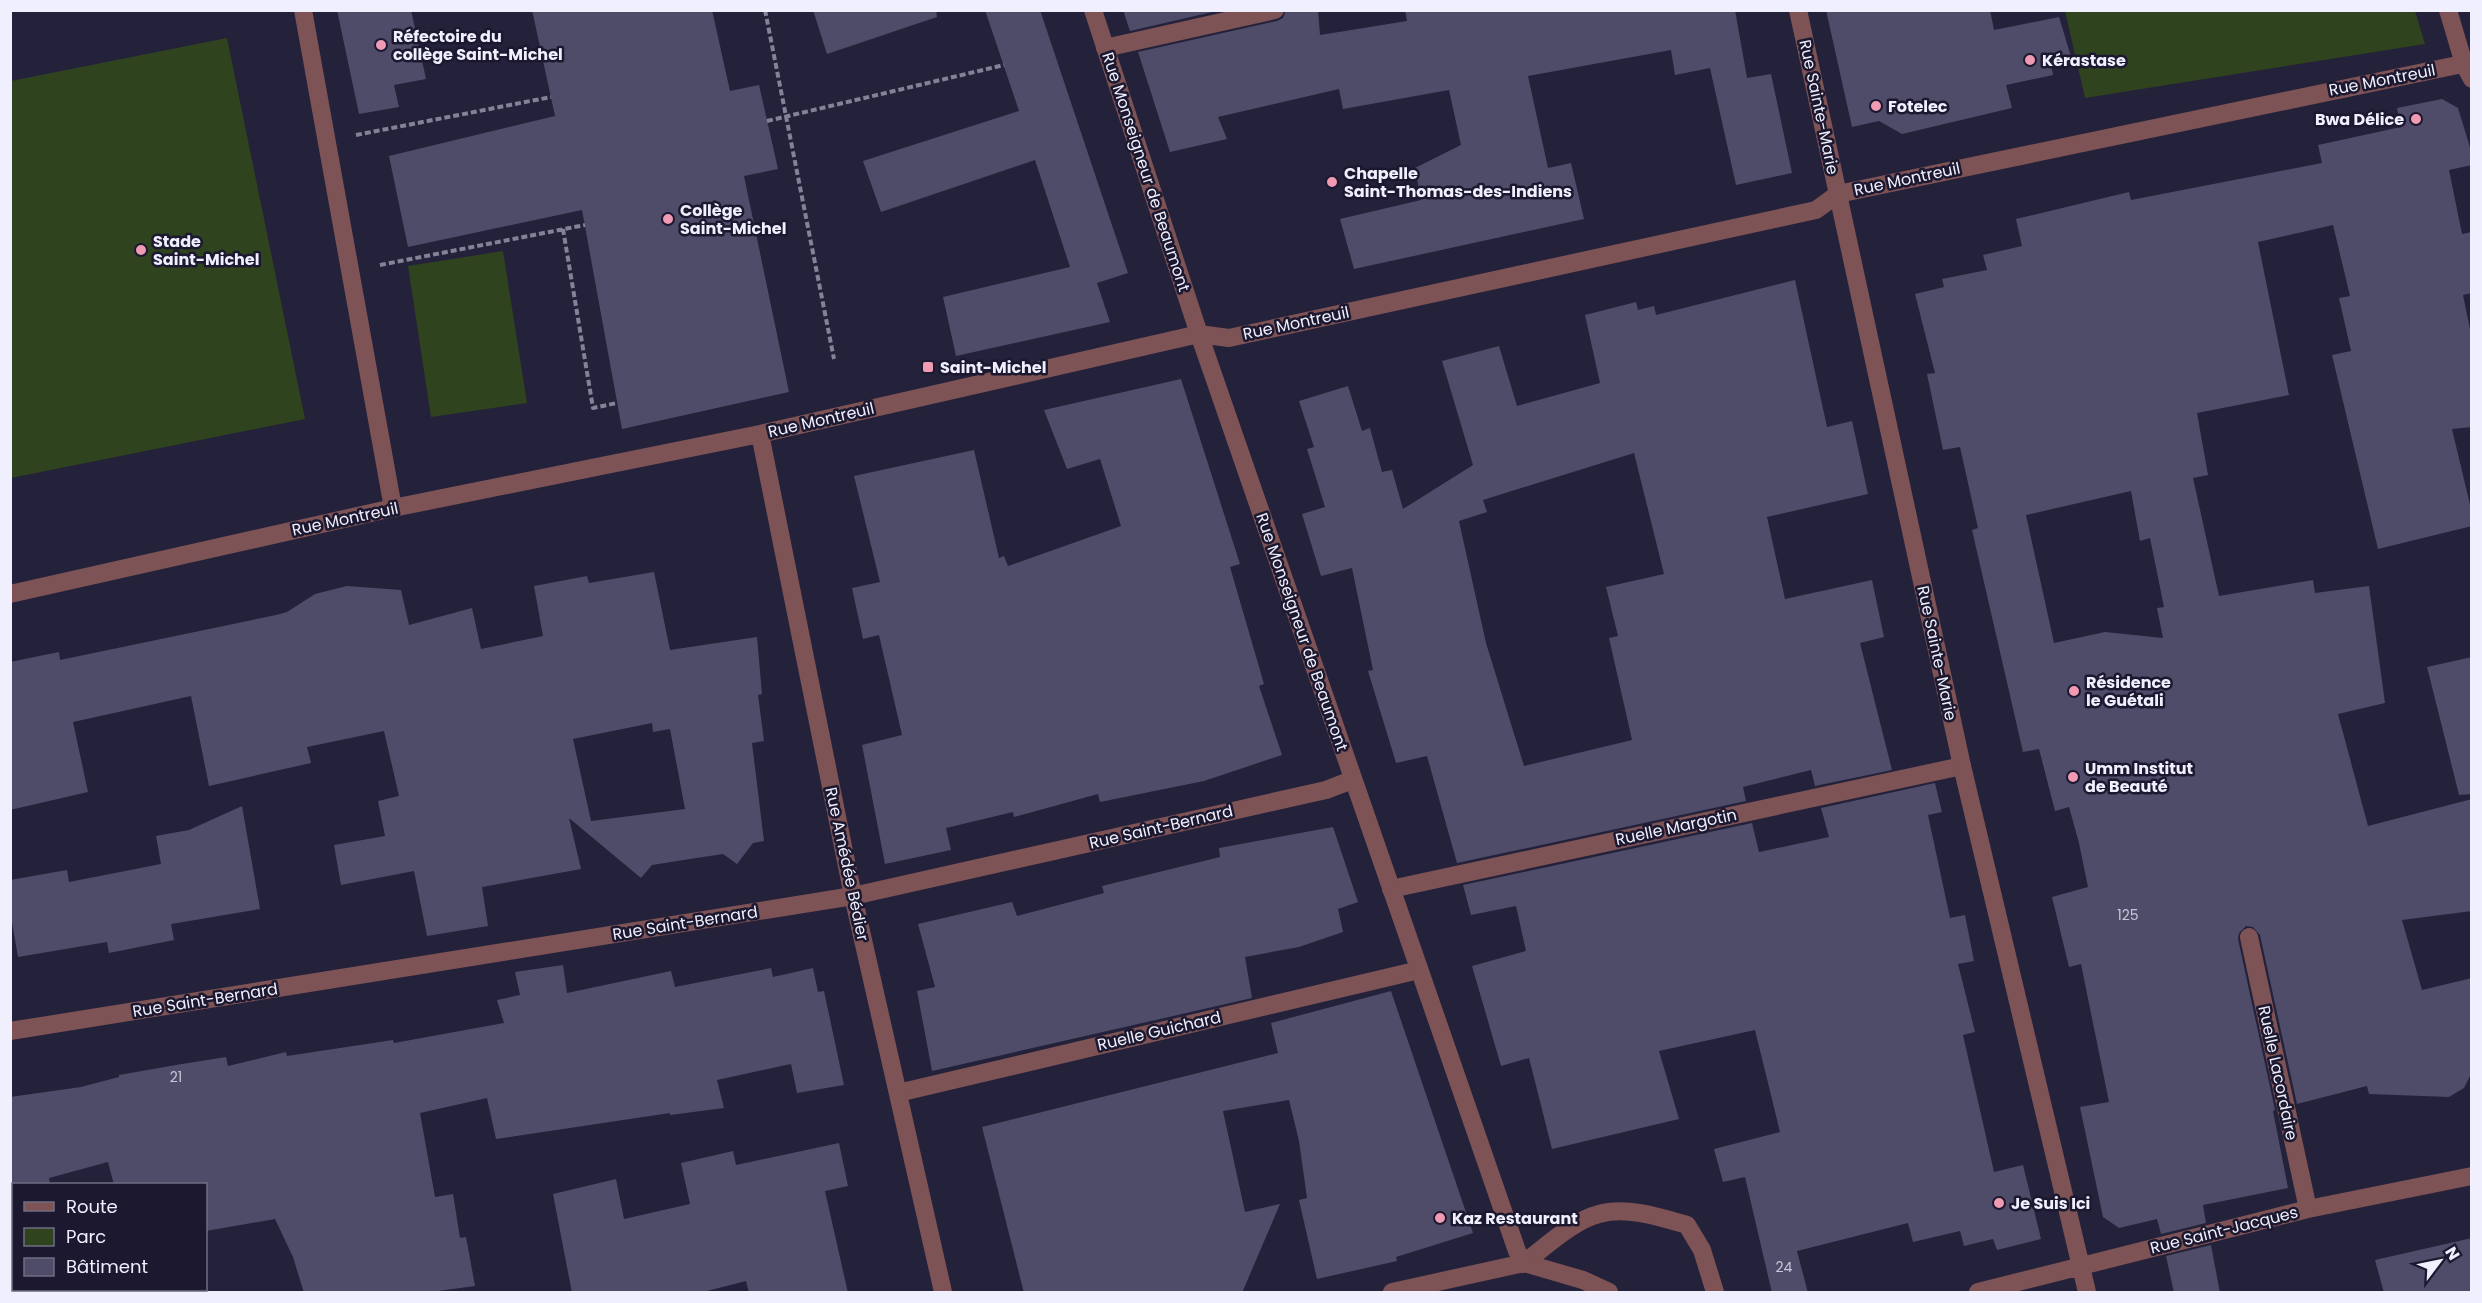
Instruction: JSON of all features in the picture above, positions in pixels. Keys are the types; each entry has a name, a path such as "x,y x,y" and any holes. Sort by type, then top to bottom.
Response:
{"street":[{"path":"303,10 393,508"},
{"name":"Rue Monseigneur de Beaumont","path":"1093,10 1199,334 1352,780 1521,1257"},
{"path":"1106,48 1275,10"},
{"name":"Rue Sainte-Marie","path":"1798,10 1962,766 2083,1266 2087,1293"},
{"path":"2448,10 2469,68"},
{"name":"Rue Montreuil","path":"10,594 393,508 760,434 1199,334 1229,338 1804,213 1816,210 1838,194 2469,68"},
{"name":"Rue Amédée Bédier","path":"760,434 853,896 943,1293"},
{"name":"Ruelle Margotin","path":"1391,889 1962,766"},
{"name":"Rue Saint-Bernard","path":"10,1031 853,896 1314,792 1352,780"},
{"name":"Ruelle Lacordaire","path":"2249,937 2308,1209"},
{"name":"Ruelle Guichard","path":"898,1093 1419,970"},
{"name":"Rue Saint-Jacques","path":"1978,1293 2308,1209 2472,1176"},
{"path":"1392,1293 1521,1257 1599,1214 1643,1212 1687,1225 1702,1250 1714,1293"},
{"path":"1521,1257 1583,1280 1609,1293"}],"path":[{"path":"765,10 834,359"},
{"path":"767,121 1004,65"},
{"path":"326,141 551,98"},
{"path":"350,271 585,225"},
{"path":"563,229 593,408 617,403"}],"green space":[{"path":"2065,11 2415,11 2425,44 2085,98"},
{"name":"Stade Saint-Michel","path":"227,38 305,419 11,478 11,81"},
{"path":"503,251 527,403 431,417 408,266"}],"building":[{"name":"Réfectoire du collège Saint-Michel","path":"337,10 411,10 426,79 394,85 399,107 359,114"},
{"name":"Collège Saint-Michel","path":"532,10 712,10 730,91 759,85 778,169 744,176 789,392 622,429 582,210 408,247 389,156 555,116"},
{"path":"813,10 936,10 937,17 827,54"},
{"path":"985,10 1040,10 1128,273 1097,283 1110,322 956,356 943,297 1070,267 1035,160 881,212 863,161 1019,111"},
{"path":"1123,10 1221,10 1130,31"},
{"path":"1286,10 1318,10 1320,35 1407,21 1405,10 1735,10 1747,78 1771,74 1792,173 1736,185 1710,68 1675,75 1671,50 1528,76 1548,168 1571,163 1584,219 1354,269 1340,219 1421,200 1415,168 1461,145 1449,90 1343,109 1339,89 1218,117 1227,139 1170,152 1138,52 1277,21 1283,18"},
{"path":"1826,10 1990,10 1994,30 2059,17 2072,60 2051,64 2053,75 2006,85 2012,108 1902,134 1879,121 1852,127"},
{"path":"2442,99 2458,108 2472,154 2472,165 2449,170 2462,234 2472,232 2472,293 2463,295 2472,339 2472,427 2452,429 2472,513 2472,526 2378,549 2332,355 2351,351 2339,298 2350,296 2333,225 2258,242 2289,395 2197,413 2208,475 2193,478 2219,596 2313,580 2315,593 2369,586 2385,703 2338,714 2368,826 2472,799 2472,911 2402,920 2422,990 2472,978 2472,1072 2464,1088 2449,1097 2369,1094 2367,1086 2297,1104 2260,935 2253,927 2246,926 2239,933 2238,939 2275,1110 2273,1111 2288,1188 2203,1205 2206,1223 2161,1234 2157,1219 2119,1228 2103,1217 2080,1107 2109,1102 2081,964 2069,967 2052,897 2088,887 2079,843 2069,807 2055,811 2039,749 2023,752 1972,530 1978,528 1960,447 1943,450 1927,374 1935,373 1915,294 1944,287 1942,279 1987,270 1983,255 2022,246 2016,219 2129,192 2131,200 2322,163 2318,145 2401,127 2397,108","holes":["2131,491 2140,541 2150,538 2164,607 2157,608 2163,638 2105,632 2054,643 2026,515"]},
{"path":"1795,280 1827,427 1852,421 1868,494 1767,517 1785,599 1872,580 1884,637 1860,643 1892,770 1815,786 1811,770 1743,787 1746,801 1457,863 1427,756 1396,763 1368,671 1373,670 1352,568 1321,576 1302,514 1325,507 1307,449 1314,447 1299,401 1348,386 1362,431 1370,428 1382,472 1392,470 1403,509 1473,465 1442,361 1499,346 1517,406 1600,383 1585,315 1636,302 1638,310 1654,306 1656,315","holes":["1634,453 1664,574 1606,587 1618,636 1609,638 1632,740 1524,766 1486,643 1459,521 1487,512 1483,500"]},
{"path":"1181,379 1240,564 1230,567 1264,684 1259,686 1282,755 1204,781 1100,802 1098,794 1014,817 1013,812 946,828 951,850 885,864 862,745 902,735 879,635 863,639 852,588 880,582 854,476 974,450 999,558 1004,556 1008,566 1121,526 1100,459 1067,469 1044,410"},
{"path":"654,572 670,650 757,637 762,694 758,695 764,741 752,743 764,841 753,843 737,864 723,854 652,865 641,878 569,818 581,869 482,887 488,926 427,936 414,871 341,885 334,845 385,836 378,801 399,796 384,731 307,747 311,763 209,786 191,696 73,722 88,792 10,810 10,662 59,652 60,660 276,615 287,612 315,594 347,586 401,590 409,625 472,608 481,649 543,636 534,586 587,576 589,583","holes":["652,723 653,732 670,729 685,809 591,821 573,739"]},
{"path":"2472,657 2472,794 2459,795 2427,667"},
{"path":"1935,783 1942,812 1928,815 1950,918 1965,915 1974,961 1958,964 1975,1032 1963,1035 1994,1172 2023,1165 2041,1239 1997,1250 1993,1239 1964,1246 1960,1231 1913,1242 1908,1223 1797,1251 1808,1293 1772,1293 1745,1177 1723,1182 1714,1149 1780,1132 1755,1030 1659,1051 1679,1119 1552,1149 1529,1058 1501,1066 1472,966 1526,951 1516,906 1471,915 1463,885 1752,823 1759,852 1829,837 1821,808"},
{"path":"242,806 260,909 171,924 174,940 109,953 107,942 18,957 10,911 10,880 67,870 69,882 161,864 156,836 189,830"},
{"path":"1333,827 1358,902 1338,909 1343,932 1299,947 1245,957 1252,998 932,1071 917,991 935,987 918,924 1012,902 1017,916 1104,893 1102,886 1220,857 1219,848"},
{"path":"563,965 567,993 671,971 675,987 771,968 773,977 813,968 818,992 824,991 844,1085 797,1093 791,1064 717,1080 724,1108 670,1115 670,1113 496,1139 487,1098 420,1113 435,1197 453,1194 460,1238 466,1237 475,1286 423,1293 304,1293 293,1257 275,1219 207,1231 207,1183 113,1183 108,1162 49,1178 50,1183 12,1183 10,1185 10,1097 81,1087 119,1077 119,1075 226,1057 228,1066 286,1052 287,1056 393,1040 394,1043 504,1023 497,1000 520,995 515,972"},
{"path":"1391,991 1473,1233 1396,1257 1397,1261 1317,1279 1299,1200 1307,1198 1299,1141 1289,1100 1223,1111 1245,1212 1280,1204 1242,1293 1024,1293 982,1127 1278,1053 1271,1023"},
{"path":"839,1143 848,1186 825,1191 848,1293 749,1293 746,1281 699,1293 572,1293 553,1194 616,1179 624,1219 690,1204 681,1163 733,1151 736,1165"},
{"path":"2472,1238 2472,1293 2384,1293 2375,1260"},
{"path":"2211,1245 2220,1293 2174,1293 2166,1256"}],"place":[{"name":"Réfectoire du collège Saint-Michel","path":"381,45"},
{"name":"Kérastase","path":"2030,60"},
{"name":"Fotelec","path":"1876,106"},
{"name":"Bwa Délice","path":"2416,119"},
{"name":"Chapelle Saint-Thomas-des-Indiens","path":"1332,182"},
{"name":"Collège Saint-Michel","path":"668,219"},
{"name":"Stade Saint-Michel","path":"141,250"},
{"name":"Saint-Michel","path":"928,367"},
{"name":"Résidence le Guétali","path":"2074,691"},
{"name":"Umm Institut de Beauté","path":"2073,777"},
{"name":"Je Suis Ici","path":"1999,1203"},
{"name":"Kaz Restaurant","path":"1440,1218"}]}
